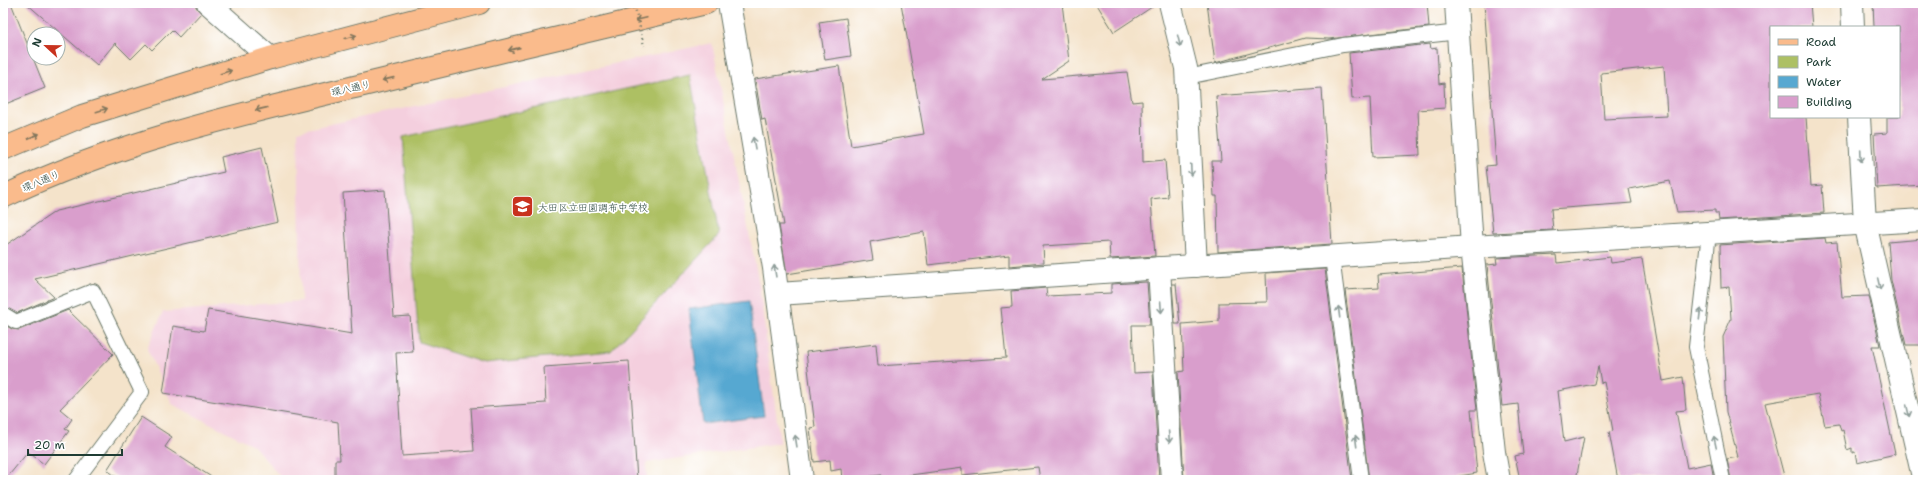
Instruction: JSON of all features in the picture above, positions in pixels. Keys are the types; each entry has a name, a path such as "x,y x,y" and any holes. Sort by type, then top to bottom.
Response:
{"main road":[{"path":"3,149 82,116 270,58 479,3"},
{"name":"環八通り","path":"3,197 33,183 133,144 233,115 706,3"}],"street":[{"path":"208,3 270,58"},
{"path":"729,3 762,190 778,294 802,480"},
{"path":"1170,3 1187,77 1196,266"},
{"path":"1456,3 1472,247 1494,452 1499,480"},
{"path":"1852,3 1853,26"},
{"path":"1859,118 1865,223 1923,477"},
{"path":"778,294 1472,247 1923,220"},
{"path":"1159,268 1172,480"}],"lane":[{"path":"1187,77 1343,45 1459,32"},
{"path":"1709,233 1696,347 1723,480"},
{"path":"1332,257 1361,480"},
{"path":"3,314 16,322 93,292 142,392 76,480"}],"path":[{"path":"634,3 644,46"}],"shaded area":[{"name":"大田区立田園調布中学校","path":"712,43 759,284 780,443 646,463 647,480 283,480 253,445 172,404 147,349 163,312 301,301 298,131"}],"green space":[{"path":"690,75 719,235 611,351 484,363 419,342 403,137"}],"water":[{"path":"749,301 764,416 703,424 689,309"}],"building":[{"path":"3,3 11,3 26,40 26,66 36,66 45,88 3,105"},
{"path":"26,3 196,3 196,7 201,13 179,37 172,30 152,50 146,44 131,59 115,43 97,65 66,38 66,26 52,26"},
{"path":"901,3 1062,3 1069,61 1042,79 1127,72 1132,102 1142,101 1143,162 1165,160 1168,197 1151,199 1155,256 1110,259 1109,242 1043,246 1044,263 1009,266 1009,255 928,265 924,232 870,242 873,260 787,274 779,225 784,225 765,119 762,120 755,79 839,66 851,146 924,134"},
{"path":"1096,3 1158,3 1114,32"},
{"path":"1207,3 1427,3 1429,27 1329,39 1305,38 1215,63"},
{"path":"1484,3 1810,3 1812,26 1770,26 1770,118 1806,118 1811,186 1822,185 1824,213 1719,220 1718,213 1715,213 1715,210 1677,212 1670,181 1629,189 1632,203 1551,209 1553,230 1493,233 1486,166 1496,165","holes":["1664,66 1667,116 1604,119 1601,73"]},
{"path":"1873,3 1923,3 1923,185 1877,188 1874,134 1887,133 1887,118 1900,118 1900,26 1874,26"},
{"path":"846,18 851,56 825,60 819,22"},
{"path":"1430,44 1431,49 1437,48 1439,84 1444,83 1445,108 1418,110 1420,155 1373,157 1370,98 1352,99 1349,53"},
{"path":"1322,88 1332,244 1218,252 1217,196 1214,196 1212,161 1221,161 1216,96"},
{"path":"262,147 278,222 35,279 54,297 17,313 3,306 3,247 56,211 224,172 221,157"},
{"path":"385,190 394,317 410,316 413,352 396,353 402,456 474,451 471,408 546,403 544,367 629,361 637,480 335,480 335,460 340,460 338,422 163,393 173,326 204,331 208,310 352,334 343,193"},
{"path":"1825,238 1826,243 1837,242 1842,297 1869,296 1880,346 1872,346 1895,454 1857,463 1855,452 1852,453 1852,448 1847,450 1843,430 1841,431 1839,424 1825,426 1818,394 1765,403 1785,480 1731,480 1727,459 1738,457 1726,412 1723,337 1731,319 1729,287 1721,288 1720,245"},
{"path":"1923,239 1923,345 1906,345 1891,280 1888,242"},
{"path":"1556,255 1557,263 1610,257 1611,263 1642,259 1663,381 1683,377 1686,410 1676,411 1687,468 1711,463 1714,480 1618,480 1609,432 1613,431 1604,382 1601,383 1598,366 1594,384 1558,391 1564,442 1584,437 1576,480 1520,480 1515,456 1523,454 1518,404 1502,406 1487,265 1497,264 1496,258"},
{"path":"1462,268 1477,410 1471,410 1477,473 1438,480 1369,480 1345,290 1379,288 1378,275"},
{"path":"1325,269 1352,480 1184,480 1178,372 1184,371 1182,324 1219,321 1219,303 1267,302 1266,273"},
{"path":"1147,282 1150,325 1132,325 1134,373 1153,372 1159,480 1040,480 1038,467 962,475 962,468 881,479 881,475 842,480 841,469 831,471 830,460 814,462 810,428 815,427 806,352 876,344 878,366 1006,358 1001,308 1012,307 1011,291 1046,288 1047,296 1111,293 1111,284"},
{"path":"1172,284 1176,284 1180,324 1175,324"},
{"path":"68,310 113,354 60,409 72,419 65,429 69,431 44,464 28,452 5,480 3,480 3,324 12,329 19,330"},
{"path":"141,417 172,437 165,447 216,480 121,480 107,470"}],"place":[{"name":"大田区立田園調布中学校","path":"522,207"}]}
